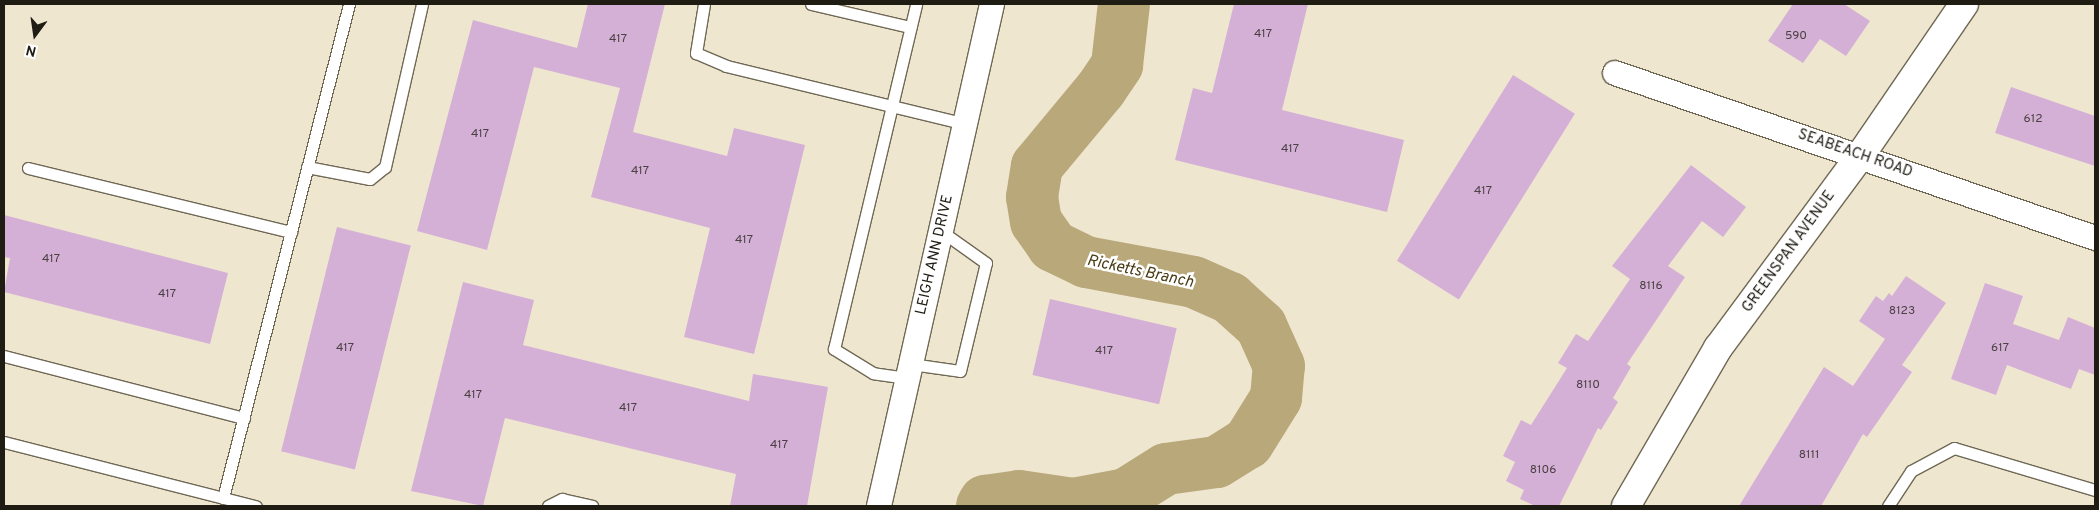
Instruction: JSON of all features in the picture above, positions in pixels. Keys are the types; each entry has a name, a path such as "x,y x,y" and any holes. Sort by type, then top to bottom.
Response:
{"street":[{"name":"LEIGH ANN DRIVE","path":"879,506 992,4"},
{"name":"GREENSPAN AVENUE","path":"1626,506 1718,348 1860,156 1964,4"},
{"name":"SEABEACH ROAD","path":"1615,73 2095,238"}],"lane":[{"path":"223,498 348,4"},
{"path":"307,167 370,179 385,167 422,4"},
{"path":"704,4 696,54 726,66 965,124"},
{"path":"811,4 910,28"},
{"path":"916,4 890,106 834,349 873,373 960,371 986,263 941,231"},
{"path":"28,168 290,232"},
{"path":"4,356 244,418"},
{"path":"4,442 256,506"},
{"path":"1888,506 1911,471 1954,448 2095,490"},
{"path":"548,506 562,499 592,506"}],"building":[{"path":"588,4 665,4 633,132 727,156 734,128 805,145 754,354 684,337 710,228 591,197 620,88 534,67 487,250 417,231 473,20 577,48"},
{"path":"1234,4 1308,4 1282,110 1404,140 1387,212 1175,160 1193,88 1212,93"},
{"path":"1793,4 1844,4 1870,21 1846,56 1820,39 1803,63 1768,41"},
{"path":"1513,75 1575,114 1459,299 1397,261"},
{"path":"2011,87 2095,116 2095,166 1995,133"},
{"path":"1691,165 1746,207 1723,237 1702,221 1668,266 1685,277 1627,364 1631,367 1613,398 1618,402 1601,430 1598,428 1559,506 1535,506 1520,499 1524,490 1506,481 1515,462 1503,456 1521,420 1531,425 1567,368 1558,363 1576,334 1588,341 1630,279 1612,266"},
{"path":"4,215 228,273 210,344 4,292 10,258 4,257"},
{"path":"337,227 411,245 355,470 281,451"},
{"path":"1906,276 1946,303 1902,365 1912,372 1867,437 1863,434 1821,506 1739,506 1824,367 1853,386 1885,339 1859,321 1876,296 1883,301 1889,293 1892,296"},
{"path":"463,282 534,300 523,345 749,401 753,374 828,387 807,506 730,506 736,474 505,418 483,506 411,491"},
{"path":"1985,283 2023,296 2013,324 2059,340 2068,317 2095,328 2095,375 2079,369 2071,389 2007,365 1996,395 1951,379"},
{"path":"1050,299 1177,328 1159,404 1032,375"}],"waterway":[{"name":"Ricketts Branch","path":"982,506 985,501 1019,496 1073,504 1126,494 1166,469 1217,462 1248,443 1276,398 1279,366 1261,326 1230,298 1194,282 1086,262 1053,246 1036,222 1032,197 1037,166 1101,89 1117,65 1124,4"}]}
